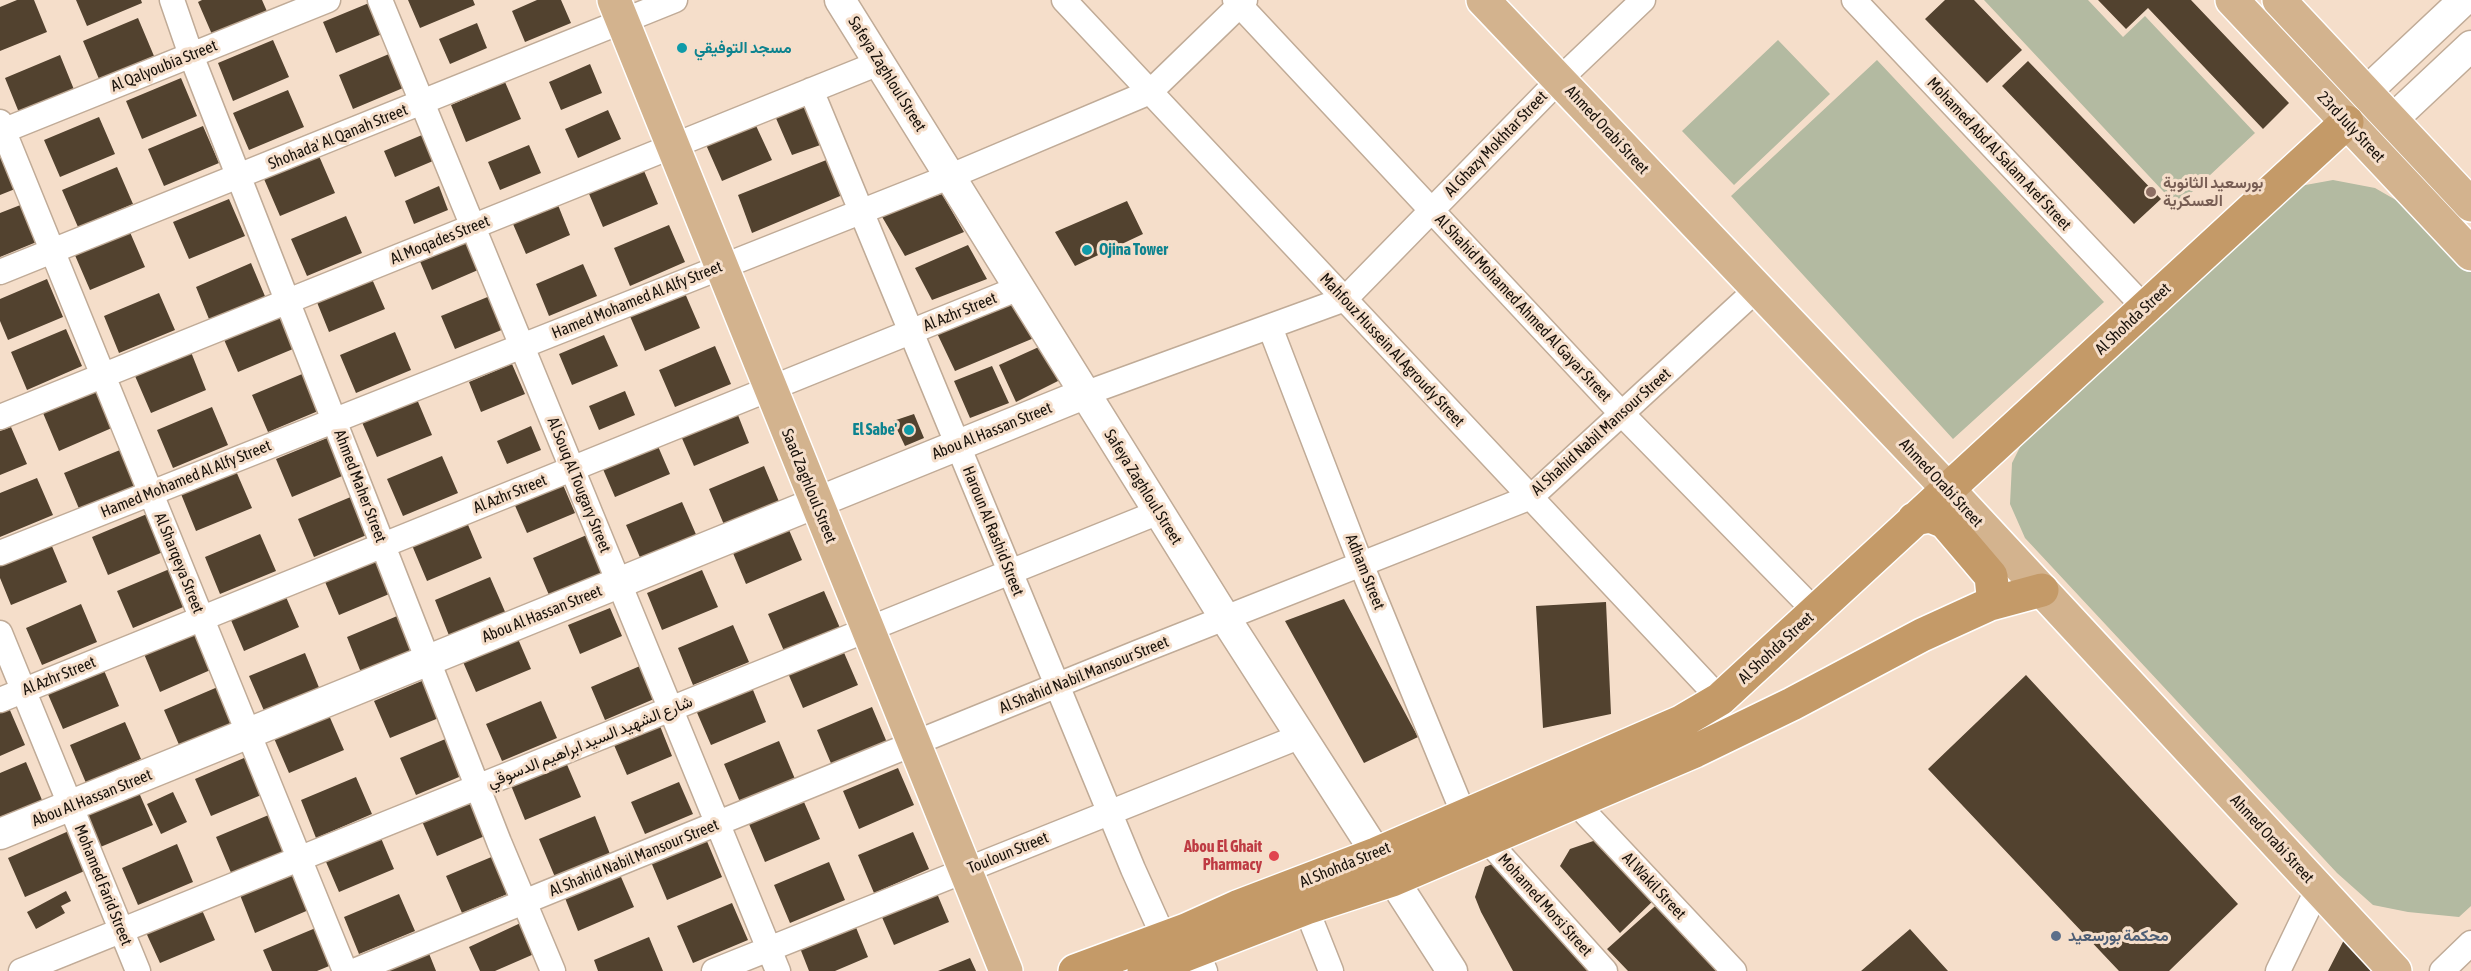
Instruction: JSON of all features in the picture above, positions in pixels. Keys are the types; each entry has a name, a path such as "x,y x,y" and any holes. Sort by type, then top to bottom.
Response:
{"highway":[{"name":"Al Shohda Street","path":"1144,971 1201,961 1384,867 1464,815 1681,722 1720,699 2347,122"},
{"path":"1914,519 1930,516 1938,518 1952,530 1990,576 1993,595 1990,604"},
{"name":"Al Shohda Street","path":"1075,971 1164,938 1384,867 1486,840 1704,747 1792,704 1922,635 1990,604 2042,590"}],"main road":[{"name":"Ahmed Orabi Street","path":"1483,0 1948,489 2395,971"},
{"name":"23rd July Street","path":"2232,0 2471,254"},
{"name":"23rd July Street","path":"2279,0 2471,205"},
{"name":"Saad Zaghloul Street","path":"618,11 1006,971"}],"street":[{"name":"Ahmed Maher Street","path":"172,0 191,55 428,661 553,971"},
{"name":"Al Qalyoubia Street","path":"1,128 328,0"},
{"name":"Al Souq Al Tougary Street","path":"380,0 774,960"},
{"name":"Shohada' Al Qanah Street","path":"0,272 422,103 618,11 675,0"},
{"name":"Safeya Zaghloul Street","path":"840,0 1225,618 1452,971"},
{"name":"Mahfouz Hussein Al Agroudy Street","path":"1064,0 1720,699"},
{"name":"Al Ghazy Mokhtar Street","path":"1084,394 1345,299 1559,80 1643,0"},
{"name":"Mohamed Abd Al Salam Aref Street","path":"1854,0 2145,308"},
{"path":"2365,93 2464,0"},
{"name":"Hamed Mohamed Al Alfy Street","path":"0,553 951,176 1150,92 1240,2"},
{"name":"Al Shahid Mohamed Ahmed Al Gayar Street","path":"1240,2 1431,211 1622,414 1815,611"},
{"path":"2391,121 2471,46"},
{"name":"Al Moqades Street","path":"0,417 879,63"},
{"name":"Haroun Al Rashid Street","path":"811,90 1109,813 1164,938"},
{"name":"Al Sharqeya Street","path":"1,128 345,971"},
{"name":"Al Azhr Street","path":"0,700 1019,288"},
{"name":"Al Shahid Nabil Mansour Street","path":"354,971 1530,497 1757,289"},
{"name":"Adham Street","path":"1270,327 1361,564 1464,815"},
{"name":"Abou Al Hassan Street","path":"0,834 1084,394"},
{"name":"شارع الشهيد السيد ابراهيم الدسوقي","path":"21,971 1159,512"},
{"name":"Mohamed Farid Street","path":"0,633 138,971"},
{"name":"Touloun Street","path":"714,971 774,960 964,871 1301,736"},
{"name":"Al Wakil Street","path":"1575,802 1734,971"},
{"name":"Mohamed Morsi Street","path":"1486,840 1605,971"},
{"path":"2278,971 2318,888"},
{"path":"1306,908 1331,971"},
{"path":"2442,971 2471,943"}],"green space":[{"path":"1984,0 2088,0 2123,37 2145,16 2255,133 2177,206"},
{"path":"1778,40 1830,94 1734,185 1682,131"},
{"path":"1877,60 2104,302 1953,439 1731,196"},
{"path":"2333,180 2375,188 2415,211 2471,271 2471,906 2459,917 2408,912 2373,905 2337,873 2025,538 2010,504 2012,463 2028,431 2300,186"}],"building":[{"path":"17,0 34,0 47,32 0,51 0,7"},
{"path":"76,0 141,0 142,3 87,26"},
{"path":"202,0 262,0 269,16 214,39 198,2"},
{"path":"408,0 473,0 475,5 420,28"},
{"path":"537,0 561,0 571,23 525,42 512,11"},
{"path":"1945,0 1974,0 2022,50 1987,83 1925,19"},
{"path":"2098,0 2191,0 2289,103 2263,129 2148,8 2126,29"},
{"path":"369,3 382,34 336,53 323,22"},
{"path":"138,18 154,56 99,79 83,41"},
{"path":"477,23 487,48 450,64 439,39"},
{"path":"273,40 289,77 233,101 218,63"},
{"path":"389,54 403,88 353,109 339,75"},
{"path":"60,55 75,92 20,115 5,78"},
{"path":"2028,61 2161,199 2134,224 2002,86"},
{"path":"590,64 602,93 561,110 549,82"},
{"path":"181,78 197,116 142,139 126,101"},
{"path":"505,82 521,119 466,142 451,105"},
{"path":"288,90 304,127 249,150 233,113"},
{"path":"810,104 826,143 792,155 775,116"},
{"path":"608,110 621,139 578,158 565,129"},
{"path":"751,115 772,160 722,181 703,138"},
{"path":"99,117 115,154 60,177 44,140"},
{"path":"203,126 219,163 164,186 148,149"},
{"path":"422,135 433,161 395,177 384,151"},
{"path":"529,145 541,173 500,190 488,162"},
{"path":"0,154 15,189 0,195"},
{"path":"319,156 335,193 280,216 264,179"},
{"path":"834,157 852,191 752,233 738,195"},
{"path":"642,166 658,204 603,227 587,189"},
{"path":"117,167 133,204 78,227 62,190"},
{"path":"439,186 448,210 414,224 405,201"},
{"path":"942,194 964,232 905,256 881,215"},
{"path":"229,199 245,236 189,259 173,222"},
{"name":"Ojina Tower","path":"1127,201 1143,234 1075,266 1055,232"},
{"path":"23,204 39,241 0,257 0,213"},
{"path":"558,205 570,235 526,254 513,224"},
{"path":"346,216 362,253 307,276 291,239"},
{"path":"669,225 685,262 630,286 614,248"},
{"path":"129,230 145,267 90,290 74,253"},
{"path":"465,239 478,270 432,290 419,259"},
{"path":"968,245 987,279 932,300 915,268"},
{"path":"251,263 267,301 211,324 196,287"},
{"path":"583,264 597,296 549,316 536,284"},
{"path":"369,272 385,309 329,332 314,295"},
{"path":"47,279 63,317 8,340 0,321 0,299"},
{"path":"684,291 700,328 645,351 629,314"},
{"path":"159,293 175,330 119,353 104,316"},
{"path":"490,296 504,329 455,349 441,316"},
{"path":"1013,300 1034,338 955,371 935,329"},
{"path":"277,311 293,349 238,372 222,335"},
{"path":"66,329 82,366 27,390 11,352"},
{"path":"395,332 411,370 356,393 340,355"},
{"path":"604,335 618,366 572,385 559,354"},
{"path":"715,346 731,384 675,407 659,370"},
{"path":"1041,346 1060,380 1016,402 999,365"},
{"path":"191,352 206,390 151,413 135,376"},
{"path":"512,364 525,394 481,412 469,382"},
{"path":"992,366 1009,403 970,418 954,381"},
{"path":"307,372 323,409 268,432 252,395"},
{"path":"98,390 114,427 59,451 43,413"},
{"path":"625,391 635,415 599,430 589,406"},
{"path":"416,397 432,435 377,457 361,420"},
{"path":"734,405 749,443 694,466 678,429"},
{"path":"212,407 228,445 173,468 157,430"},
{"name":"El Sabe'","path":"914,414 924,438 905,446 893,421"},
{"path":"531,426 541,450 507,464 497,441"},
{"path":"11,427 27,464 0,475 0,431"},
{"path":"332,436 347,474 292,497 276,459"},
{"path":"654,437 670,474 615,497 599,460"},
{"path":"120,450 135,488 80,511 64,473"},
{"path":"442,456 458,493 403,516 387,479"},
{"path":"764,466 780,504 725,527 709,489"},
{"path":"236,471 252,508 196,531 181,494"},
{"path":"37,478 53,515 0,537 0,493"},
{"path":"561,480 575,513 527,533 513,501"},
{"path":"353,496 369,534 314,557 298,519"},
{"path":"682,502 698,539 642,562 626,525"},
{"path":"147,514 163,552 108,575 92,537"},
{"path":"466,520 482,558 427,581 411,543"},
{"path":"786,523 802,560 746,584 730,546"},
{"path":"260,534 276,571 220,594 205,557"},
{"path":"589,534 604,572 549,595 533,558"},
{"path":"51,544 67,582 11,605 0,578 0,566"},
{"path":"378,554 394,592 339,615 323,577"},
{"path":"172,568 188,605 133,628 117,591"},
{"path":"702,570 718,607 662,630 647,593"},
{"path":"490,577 506,614 450,638 435,600"},
{"path":"283,590 299,627 244,651 228,613"},
{"path":"824,591 840,628 784,651 768,614"},
{"path":"1344,599 1418,737 1364,763 1285,621"},
{"path":"1606,602 1611,714 1543,728 1536,606"},
{"path":"81,604 97,642 42,665 26,628"},
{"path":"610,608 622,636 580,654 568,625"},
{"path":"402,614 418,652 362,675 347,637"},
{"path":"733,625 749,662 693,685 678,648"},
{"path":"199,631 215,668 160,692 144,654"},
{"path":"515,632 531,669 476,692 460,655"},
{"path":"842,648 858,685 803,708 787,671"},
{"path":"305,653 320,690 265,713 249,676"},
{"path":"640,666 654,699 605,720 591,687"},
{"path":"103,668 119,706 63,729 47,692"},
{"path":"2026,675 2238,904 2169,971 2119,971 1928,769"},
{"path":"429,678 446,715 390,738 374,701"},
{"path":"751,685 766,722 711,745 695,708"},
{"path":"220,686 235,724 180,747 164,710"},
{"path":"541,701 557,738 502,761 486,724"},
{"path":"872,707 888,745 833,768 817,730"},
{"path":"9,708 25,745 0,756 0,712"},
{"path":"328,713 344,750 289,773 273,736"},
{"path":"125,722 141,759 86,783 70,745"},
{"path":"660,726 672,756 627,775 614,745"},
{"path":"455,735 471,772 416,795 400,758"},
{"path":"779,741 795,779 740,802 724,764"},
{"path":"251,755 266,793 211,816 195,779"},
{"path":"565,760 581,797 525,820 510,783"},
{"path":"26,762 42,800 0,817 0,773"},
{"path":"898,768 914,805 859,829 843,791"},
{"path":"356,777 372,814 316,838 301,800"},
{"path":"679,782 693,814 645,834 631,802"},
{"path":"137,788 153,825 98,848 82,811"},
{"path":"173,792 187,822 161,834 147,804"},
{"path":"476,796 492,833 437,856 421,819"},
{"path":"804,802 820,839 765,862 749,824"},
{"path":"271,814 287,852 232,875 216,837"},
{"path":"595,816 610,854 555,877 539,839"},
{"path":"71,830 89,869 25,897 8,858"},
{"path":"378,831 394,869 339,892 323,855"},
{"path":"913,832 929,869 874,893 858,855"},
{"path":"1605,837 1658,896 1620,933 1560,866 1570,849"},
{"path":"706,839 722,877 667,900 651,862"},
{"path":"177,844 193,882 138,905 122,868"},
{"path":"501,853 517,890 462,913 446,876"},
{"path":"1499,861 1600,971 1513,971 1475,897 1485,867"},
{"path":"829,862 845,900 790,923 774,885"},
{"path":"618,870 634,907 578,931 563,893"},
{"path":"295,872 311,909 255,933 240,895"},
{"path":"933,884 949,922 894,945 878,908"},
{"path":"66,891 71,901 61,906 65,913 36,929 27,912"},
{"path":"399,894 415,931 359,954 344,917"},
{"path":"1662,900 1725,971 1628,971 1607,949"},
{"path":"199,903 215,940 160,963 143,926"},
{"path":"732,903 748,940 693,963 677,926"},
{"path":"527,920 541,951 495,971 480,971 469,947"},
{"path":"853,920 868,957 835,971 809,971 798,943"},
{"path":"318,927 334,964 317,971 272,971 263,950"},
{"path":"1910,929 1948,971 1861,971"},
{"path":"649,937 663,971 598,971 594,960"},
{"path":"2345,938 2376,971 2328,971"},
{"path":"428,951 436,971 379,971"},
{"path":"970,958 976,971 938,971"}],"place":[{"name":"مسجد التوفيقي","path":"682,48"},
{"name":"بورسعيد الثانوية العسكرية","path":"2151,192"},
{"name":"Ojina Tower","path":"1087,250"},
{"name":"El Sabe'","path":"909,430"},
{"name":"Abou El Ghait Pharmacy","path":"1274,856"},
{"name":"محكمة بورسعيد","path":"2056,936"}]}
